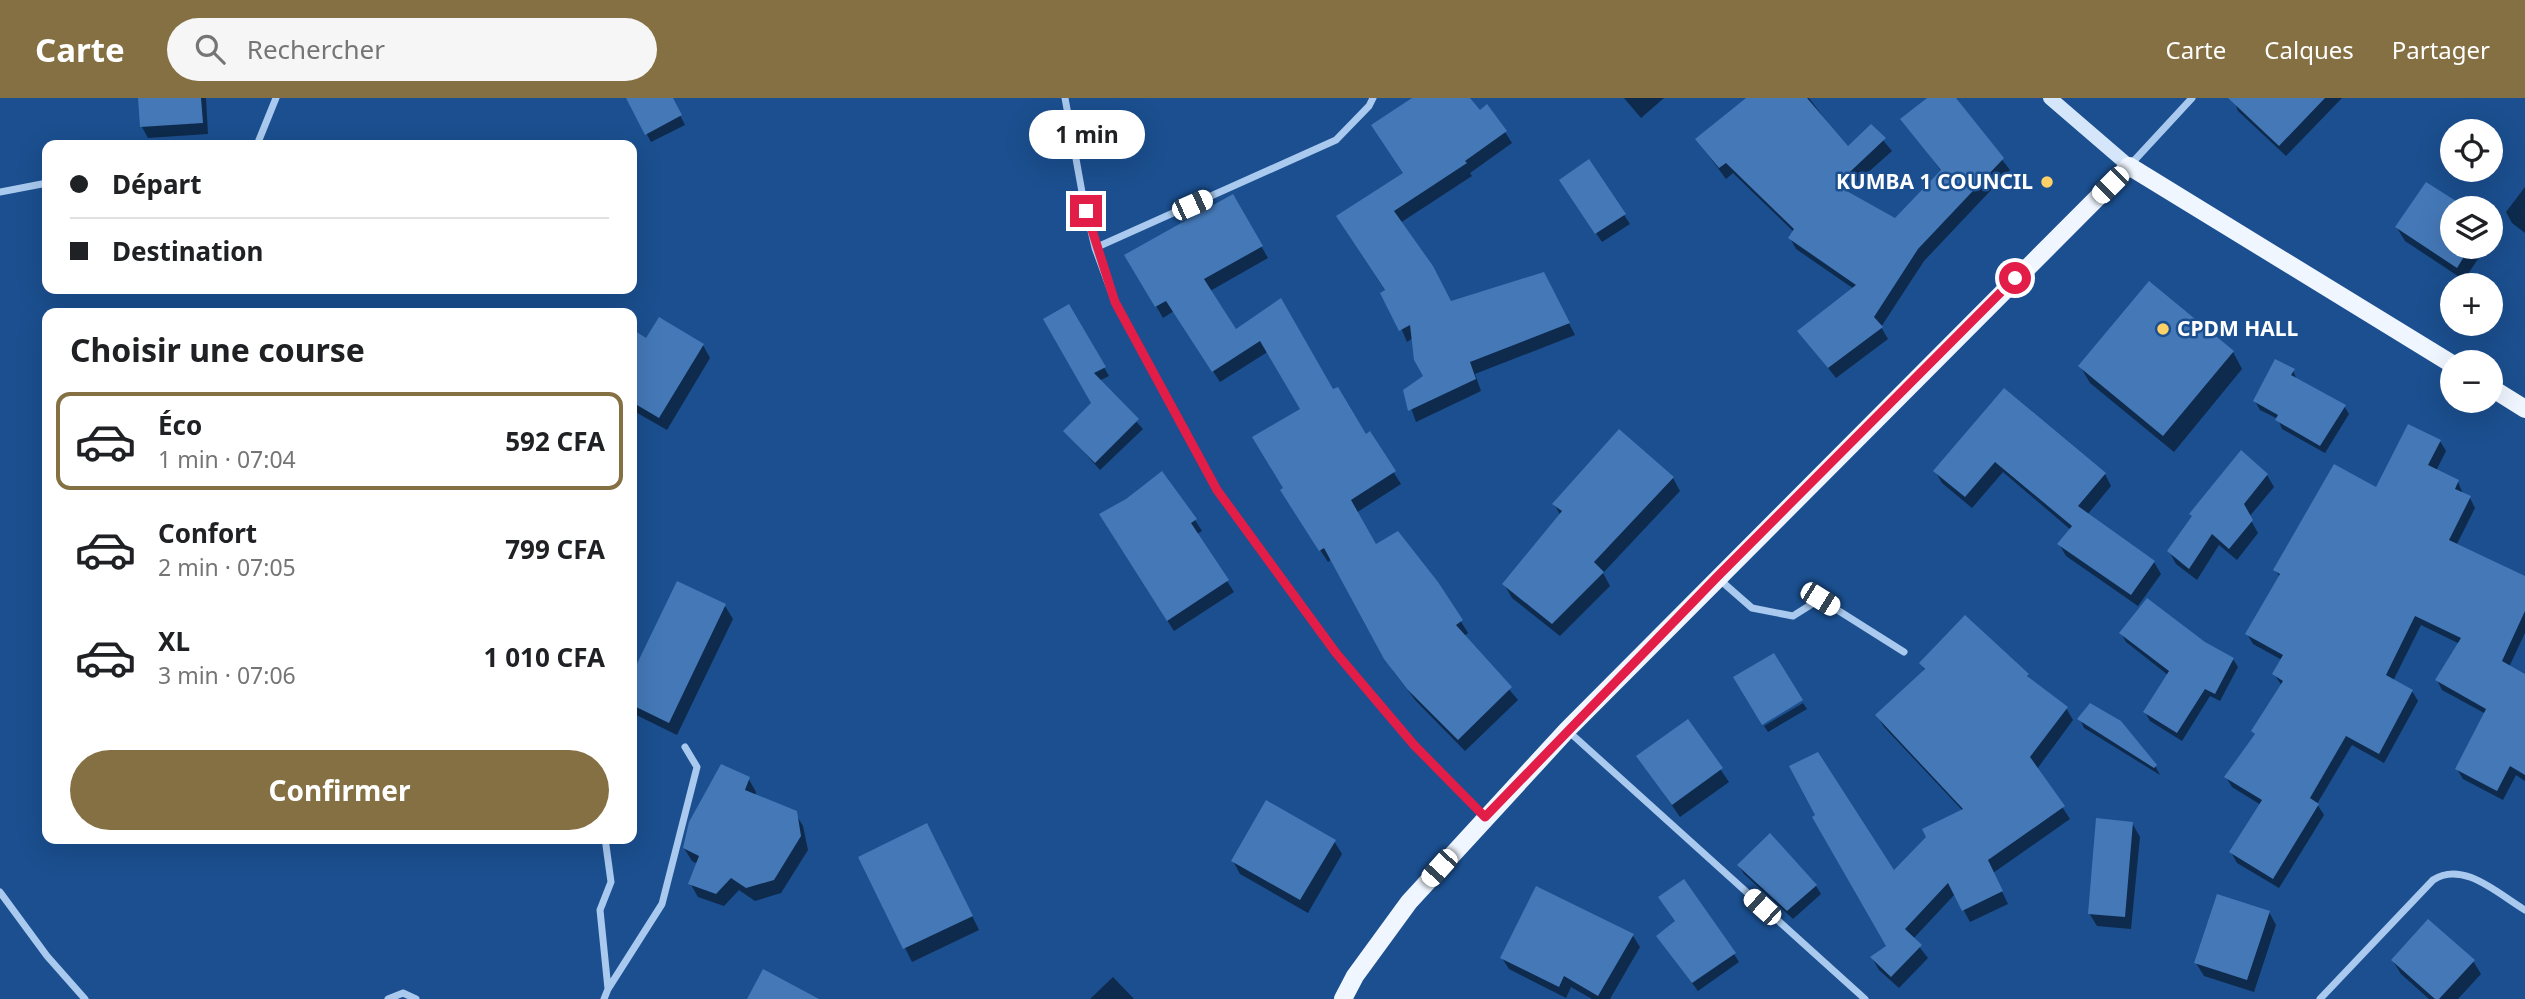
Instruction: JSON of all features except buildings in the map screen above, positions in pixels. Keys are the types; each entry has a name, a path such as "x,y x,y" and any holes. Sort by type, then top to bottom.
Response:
{"main road":[{"path":"1343,999 1355,975 1409,902 1567,730 2129,166 2440,357"},
{"path":"2503,395 2525,408"}],"street":[{"path":"259,140 276,98"},
{"path":"1065,98 1095,248 1115,302 1217,490 1336,653 1414,745 1485,817"},
{"path":"1095,248 1336,140 1369,106 1373,98"},
{"path":"2050,98 2129,166 2192,98"},
{"path":"0,192 42,184"},
{"path":"1717,577 1752,608 1793,616 1820,599 1904,652"},
{"path":"1567,730 1865,999"},
{"path":"604,999 663,904 697,767 685,747"},
{"path":"605,844 611,882 600,910 608,989"},
{"path":"2320,999 2433,880 2446,872 2463,873 2525,910"},
{"path":"0,892 47,956 85,999"},
{"path":"388,999 403,993 416,999"}],"place":[{"name":"KUMBA 1 COUNCIL","path":"2047,182"},
{"name":"CPDM HALL","path":"2163,329"}],"route":[{"path":"1086,211 1095,248 1115,302 1217,490 1336,653 1414,745 1485,817 1717,577 2015,278"}]}
